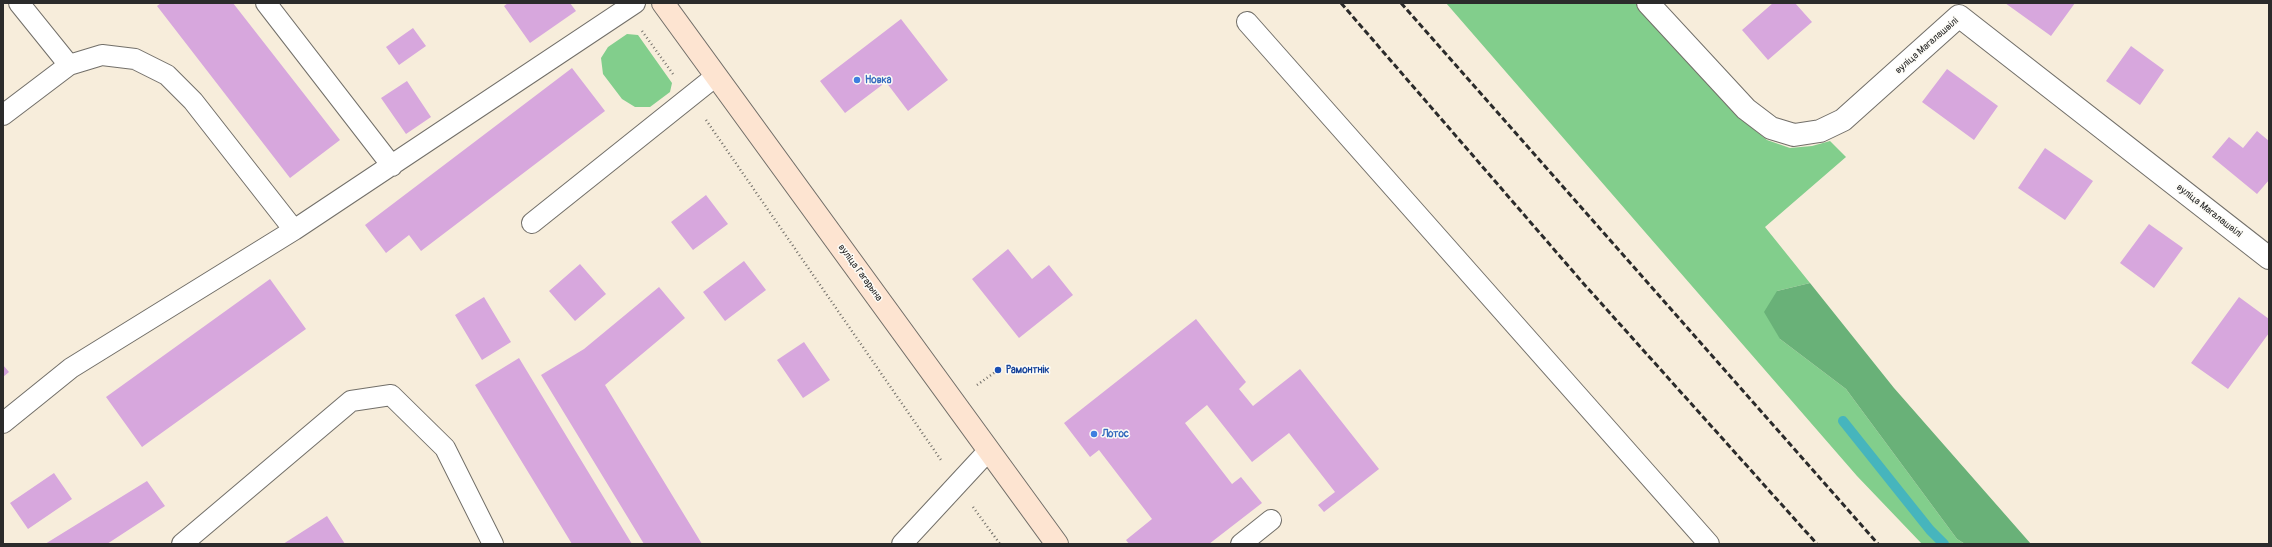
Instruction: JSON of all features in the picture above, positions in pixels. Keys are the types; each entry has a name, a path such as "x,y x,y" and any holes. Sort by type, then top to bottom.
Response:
{"main road":[{"name":"вуліца Гагарына","path":"663,3 1057,544"}],"street":[{"name":"вуліца Магалашвілі","path":"1648,3 1746,109 1771,128 1794,135 1820,131 1843,120 1960,9 2269,258"}],"lane":[{"path":"18,3 69,65"},
{"path":"266,3 392,166"},
{"path":"3,423 71,368 294,230 630,6"},
{"path":"1247,22 1709,544"},
{"path":"3,115 69,65 102,55 135,59 167,75 193,101 294,230"},
{"path":"532,223 716,76"},
{"path":"182,544 351,401 391,395 445,448 493,544"},
{"path":"902,544 989,450"},
{"path":"1241,544 1271,520"}],"path":[{"path":"630,6 690,97 1000,544"}],"green space":[{"path":"1446,3 1636,3 1740,118 1767,140 1790,148 1812,146 1830,141 1846,157 1765,227 1810,283 1777,291 1780,339 1846,389 1957,539 1965,544 1922,544 1857,476"},
{"path":"627,34 638,35 672,83 670,92 650,107 635,107 622,99 603,74 601,58 608,47"},
{"path":"1810,283 1894,388 2031,544 1965,544 1957,539 1846,389 1780,339 1764,312 1777,291"}],"building":[{"path":"161,3 233,3 340,140 290,178 157,6"},
{"path":"508,3 570,3 576,11 530,43 504,6"},
{"path":"1773,3 1795,3 1812,22 1768,60 1742,30"},
{"path":"2005,3 2075,3 2051,36"},
{"path":"901,19 948,80 908,111 886,82 845,113 820,81"},
{"path":"413,28 426,46 399,65 386,47"},
{"path":"2131,46 2164,70 2140,105 2106,81"},
{"path":"572,68 605,111 421,251 409,235 386,253 365,225"},
{"path":"1947,69 1998,106 1974,140 1922,102"},
{"path":"407,81 431,117 406,134 381,98"},
{"path":"2257,131 2269,141 2269,180 2257,194 2212,157 2229,137 2243,148"},
{"path":"2045,148 2093,181 2065,220 2018,188"},
{"path":"706,195 728,224 693,250 671,222"},
{"path":"2149,224 2183,248 2154,288 2120,263"},
{"path":"1008,249 1032,279 1049,265 1073,295 1019,338 972,279"},
{"path":"744,261 766,290 725,321 703,292"},
{"path":"580,264 606,294 575,321 549,291"},
{"path":"270,279 306,329 142,447 106,397"},
{"path":"659,287 685,318 605,385 702,544 644,544 541,375 584,349"},
{"path":"484,297 511,342 482,360 455,315"},
{"path":"2239,297 2269,319 2269,333 2228,389 2191,363"},
{"path":"1196,319 1246,382 1239,389 1253,406 1300,369 1379,469 1324,512 1318,505 1335,492 1289,433 1252,462 1207,405 1185,423 1232,484 1241,477 1262,503 1209,544 1129,544 1126,540 1152,519 1099,450 1090,457 1064,423"},
{"path":"804,342 830,380 803,398 777,360"},
{"path":"519,358 632,544 572,544 475,385"},
{"path":"3,365 9,372 3,377"},
{"path":"54,473 72,499 28,529 10,503"},
{"path":"147,481 165,506 107,544 45,544"},
{"path":"327,516 345,544 283,544"}],"waterway":[{"path":"1843,421 1930,530 1944,544"}],"railway":[{"path":"1341,3 1583,283 1817,544"},
{"path":"1401,3 1878,544"}],"place":[{"name":"Новка","path":"857,80"},
{"name":"Рамонтнік","path":"998,370"},
{"name":"Лотос","path":"1094,434"}]}
